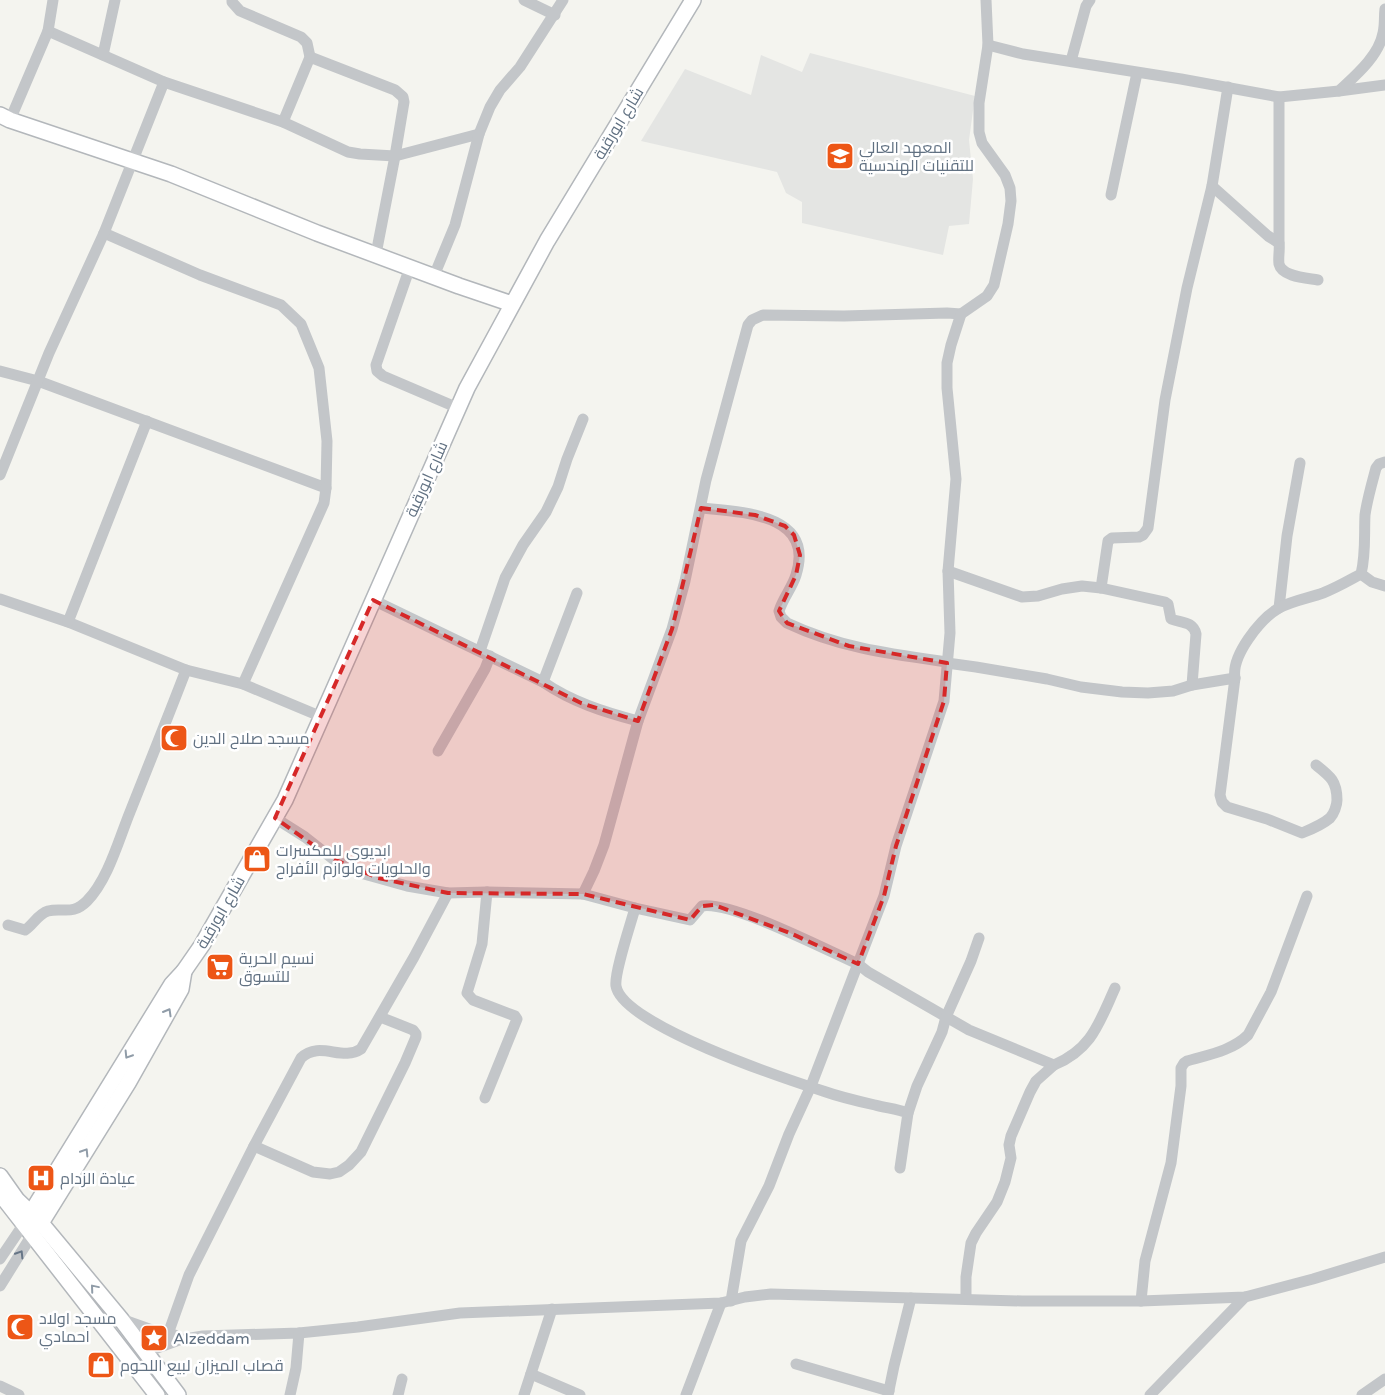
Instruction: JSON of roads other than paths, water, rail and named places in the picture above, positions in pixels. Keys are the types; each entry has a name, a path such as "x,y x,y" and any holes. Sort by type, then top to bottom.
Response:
{"main road":[{"name":"شارع ابورقية","path":"32,1224 128,1083 181,989 184,971 202,945 276,818 466,388 547,241 693,0"},
{"path":"5,117 84,146 134,160 317,233 512,304"},
{"path":"0,1176 32,1224 131,1362 157,1395"},
{"path":"0,1193 32,1224 120,1318 178,1395"},
{"path":"131,1362 146,1352"}],"street":[{"path":"5,117 48,31 53,0"},
{"path":"103,55 115,0"},
{"path":"232,0 240,11 301,37 307,43 310,57 283,122"},
{"path":"524,0 555,15"},
{"path":"434,276 455,225 479,134 490,107 500,90 520,67 563,0"},
{"path":"686,1395 708,1340 726,1302 741,1241 769,1186 811,1086 884,896 896,846 944,701 950,633 948,571 956,479 947,388 947,364 961,314 987,296 994,285 1008,224 1011,201 1010,188 1005,175 982,143 979,132 979,103 988,45 986,0"},
{"path":"1071,61 1086,6 1090,0"},
{"path":"1339,91 1365,65 1376,49 1384,34 1385,9"},
{"path":"48,31 164,82 283,122 348,152 395,156 479,134"},
{"path":"988,45 1023,54 1280,96 1385,85"},
{"path":"310,57 395,90 403,97 395,156 376,254"},
{"path":"1111,195 1137,73"},
{"path":"0,475 38,381 104,233 164,82"},
{"path":"1101,588 1108,540 1112,538 1143,536 1148,528 1165,400 1187,288 1212,186 1228,87"},
{"path":"1280,96 1279,262 1281,268 1288,274 1318,280"},
{"path":"1212,186 1268,236 1279,243"},
{"path":"104,233 192,271 281,305 301,324 319,368 327,441 324,503 285,594 243,684"},
{"path":"410,267 376,365 377,370 383,376 458,408"},
{"path":"583,894 604,845 638,721 686,582 706,480 748,325 752,320 763,315 961,314"},
{"path":"0,371 38,381 326,488"},
{"path":"438,751 485,669 485,654 505,578 523,545 550,504 583,419"},
{"path":"68,622 147,421"},
{"path":"1279,608 1287,536 1300,462"},
{"path":"1361,574 1366,546 1365,514 1376,468 1379,464 1385,462"},
{"path":"701,508 755,514 785,526 794,535 800,555 796,575 779,611 781,617 787,623 850,646 874,652 976,666 1081,687 1122,692 1148,693 1173,691 1192,685 1235,678"},
{"path":"948,571 1022,598 1038,596 1073,586 1101,588 1165,602 1168,604 1171,619 1191,625 1196,634 1192,685"},
{"path":"1361,574 1372,582 1385,586"},
{"path":"1316,765 1328,774 1337,786 1337,804 1331,816 1318,826 1302,833 1224,805 1220,795 1235,678 1234,670 1243,648 1252,634 1279,608 1324,592 1361,574"},
{"path":"543,682 577,593"},
{"path":"0,599 68,622 186,670 243,684 322,717"},
{"path":"373,600 543,682 558,693 581,703 638,721"},
{"path":"8,925 25,930 48,911 66,911 79,906 86,902 95,891 110,862 186,670"},
{"path":"276,818 305,837 333,859 364,874 397,883 448,893 583,894 690,920 702,906 714,905 790,932 858,964 868,972 969,1030 1054,1065"},
{"path":"485,1098 517,1019 515,1016 473,1000 467,993 482,944 488,892"},
{"path":"168,1334 189,1275 301,1058 311,1050 357,1052 365,1043 380,1017 448,893"},
{"path":"1141,1301 1145,1262 1171,1163 1181,1086 1181,1068 1187,1061 1227,1048 1244,1040 1248,1035 1271,992 1306,896"},
{"path":"635,908 617,974 616,986 619,994 636,1010 674,1033 739,1062 831,1094 908,1113"},
{"path":"900,1168 908,1113 917,1086 942,1032 946,1017 979,938"},
{"path":"966,1299 966,1277 972,1243 976,1233 997,1202 1005,1182 1011,1158 1009,1145 1011,1136 1030,1092 1036,1081 1054,1065 1066,1060 1087,1044 1098,1027 1116,988"},
{"path":"254,1146 308,1171 321,1174 339,1172 349,1165 361,1152 416,1037 412,1030 380,1017"},
{"name":"شارع ابورقية","path":"0,1259 32,1224"},
{"name":"شارع ابورقية","path":"0,1286 32,1224"},
{"path":"120,1318 136,1325 168,1334 192,1337 299,1333 460,1313 726,1302 772,1294 1022,1301 1141,1301 1245,1297 1385,1257"},
{"path":"1150,1395 1245,1297"},
{"path":"796,1364 889,1393 911,1298"},
{"path":"524,1395 552,1309"},
{"path":"290,1395 296,1368 299,1333"},
{"path":"146,1352 168,1343 192,1337"},
{"path":"531,1374 580,1395"},
{"path":"398,1395 402,1379"},
{"path":"1362,1395 1385,1380"},
{"path":"0,1386 19,1395"}],"place":[{"name":"المعهد العالي للتقنيات الهندسية","path":"840,156"},
{"name":"مسجد صلاح الدين","path":"174,738"},
{"name":"ابديوي للمكسرات والحلويات ولوازم الأفراح","path":"257,859"},
{"name":"نسيم الحرية للتسوق","path":"220,967"},
{"name":"عيادة الزدام","path":"41,1178"},
{"name":"مسجد اولاد احمادي","path":"20,1327"},
{"name":"Alzeddam","path":"154,1338"},
{"name":"قصاب الميزان لبيع اللحوم","path":"101,1365"}]}
